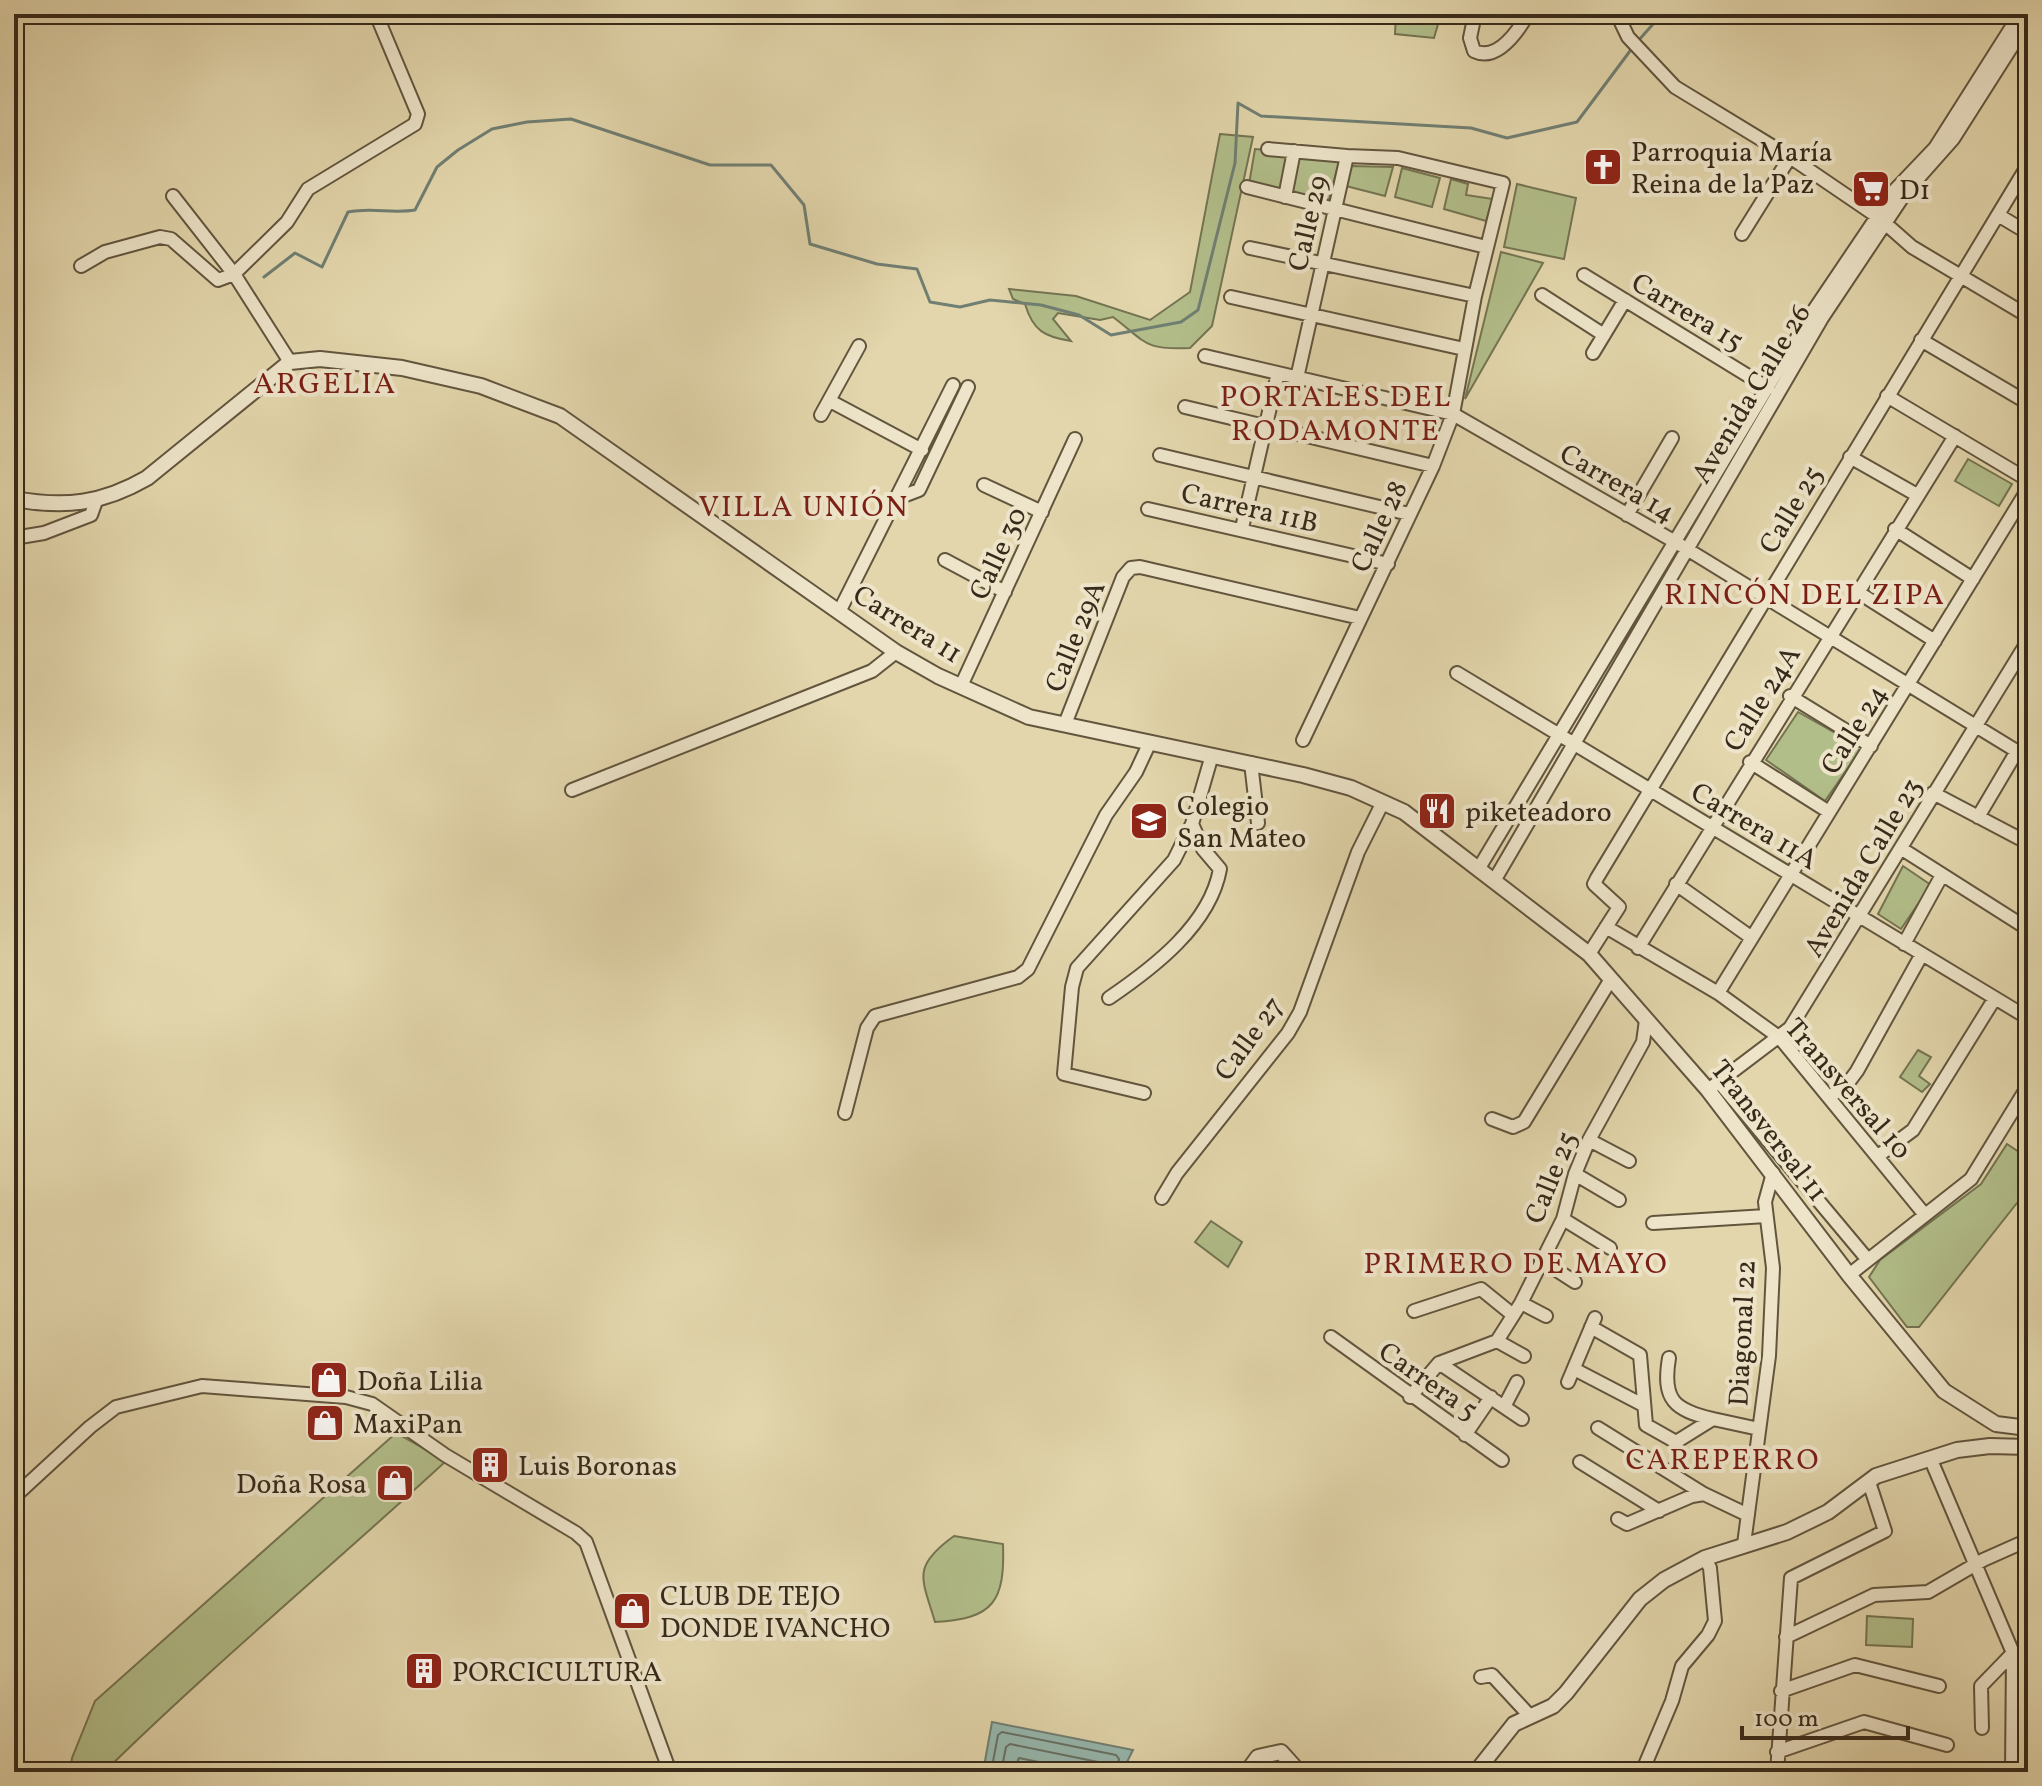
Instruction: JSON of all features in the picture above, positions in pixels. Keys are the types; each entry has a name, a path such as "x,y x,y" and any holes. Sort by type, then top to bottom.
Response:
{"street":[{"path":"81,266 119,246 160,237 171,239 218,280 234,274 287,222 308,189 418,119 376,14"},
{"path":"1475,14 1470,38 1474,51 1481,54 1490,53 1508,41 1528,14"},
{"path":"1617,14 1628,37 1675,87 1790,157 1881,220 1912,247 2028,316"},
{"path":"1881,220 1895,190 1935,148 2020,14"},
{"path":"1881,220 1953,139 2023,39 2028,21"},
{"name":"Calle 29","path":"1268,149 1347,156 1297,378"},
{"path":"1285,197 1294,151"},
{"name":"Calle 28","path":"1303,740 1388,564 1453,414 1475,296 1503,183 1398,158 1347,156"},
{"path":"1742,234 1790,157"},
{"name":"Calle 25","path":"1606,927 1619,907 1594,884 2028,165"},
{"path":"1247,187 1486,247"},
{"path":"14,499 52,506 96,501 147,478 290,362 234,274 173,196"},
{"path":"1998,215 2028,233"},
{"name":"Avenida Calle 26","path":"1494,881 1768,388 1812,313 1881,220"},
{"name":"Avenida Calle 26","path":"1479,868 1682,546 1881,220"},
{"path":"1250,248 1475,296"},
{"name":"Carrera 15","path":"1584,275 1768,388"},
{"path":"1542,295 1604,335"},
{"path":"1231,297 1464,349"},
{"path":"1593,353 1625,300"},
{"path":"1921,340 2028,403"},
{"path":"821,415 859,346"},
{"name":"Carrera 14","path":"1205,356 1453,414 1682,546 2023,754"},
{"name":"Carrera 11","path":"290,362 320,359 402,368 481,386 560,416 896,652 961,686 1029,717 1251,763 1351,788 1383,802 1437,835 1517,899"},
{"path":"1242,528 1278,373"},
{"path":"839,612 953,385"},
{"path":"898,498 919,490 968,387"},
{"path":"1887,396 2028,480"},
{"path":"830,401 922,450"},
{"path":"1185,407 1433,466"},
{"name":"Calle 24A","path":"1638,948 1790,696 1955,436"},
{"path":"1627,515 1672,438"},
{"name":"Calle 30","path":"961,686 1075,439"},
{"path":"1160,455 1409,514"},
{"path":"1850,457 1917,495"},
{"path":"984,485 1042,512"},
{"name":"Calle 24","path":"1718,993 2028,489"},
{"path":"14,538 44,533 91,515 96,501"},
{"name":"Carrera 11B","path":"1148,509 1242,528 1388,564"},
{"path":"1895,529 1973,579"},
{"path":"945,560 1005,592"},
{"name":"Calle 29A","path":"1065,724 1123,577 1131,568 1140,567 1360,618"},
{"path":"1856,591 1935,641"},
{"name":"Avenida Calle 23","path":"1713,1086 1780,1038 1803,1010 2028,641"},
{"path":"572,790 872,671 896,652"},
{"name":"Carrera 11A","path":"1457,673 2028,1018"},
{"path":"1790,696 1871,746"},
{"path":"845,1113 867,1028 875,1016 1018,977 1028,969 1106,815 1136,772 1150,742"},
{"path":"1978,817 2023,754"},
{"path":"1144,1093 1064,1074 1072,987 1077,968 1091,949 1174,860 1192,824 1212,755"},
{"path":"1750,762 1829,812"},
{"path":"1251,763 1258,823"},
{"path":"1933,793 2028,843"},
{"name":"Calle 27","path":"1162,1198 1177,1173 1288,1033 1300,1012 1358,852 1383,802"},
{"path":"1109,998 1156,966 1216,893 1220,869 1203,849 1192,824"},
{"path":"1902,849 2028,929"},
{"path":"1904,944 1942,875"},
{"path":"1676,884 1752,938"},
{"name":"Transversal 11","path":"1517,899 1589,954 1646,1020 1713,1086 1849,1275 1944,1391 1965,1408 1996,1424 2028,1428"},
{"path":"1589,954 1606,927"},
{"name":"Transversal 10","path":"1606,927 1718,993 1780,1038 1925,1215"},
{"path":"1829,1097 1845,1087 1857,1071 1922,954"},
{"path":"1492,1119 1513,1127 1524,1122 1611,979"},
{"path":"1878,1156 1913,1130 1995,998"},
{"name":"Calle 25","path":"1497,1341 1521,1303 1563,1219 1575,1174 1589,1140 1643,1042 1646,1020"},
{"path":"1713,1086 1868,1260"},
{"path":"1849,1275 1971,1179 2023,1106 2028,1086"},
{"path":"1589,1140 1629,1161"},
{"name":"Diagonal 22","path":"1744,1544 1769,1356 1773,1268 1765,1202 1773,1173"},
{"path":"1575,1174 1619,1200"},
{"path":"1653,1223 1766,1216"},
{"path":"1563,1219 1610,1248"},
{"path":"1541,1260 1575,1282"},
{"path":"1414,1311 1481,1289 1513,1315"},
{"path":"1521,1303 1546,1316"},
{"path":"1568,1382 1593,1323 1640,1355 1646,1425 1676,1442 1713,1419"},
{"name":"Carrera 5","path":"1331,1337 1410,1397 1502,1460"},
{"path":"1410,1397 1439,1363 1497,1341 1524,1356"},
{"path":"1669,1358 1668,1391 1675,1405 1685,1413 1759,1429"},
{"path":"1439,1363 1522,1419"},
{"path":"1574,1369 1643,1405"},
{"path":"1505,1405 1517,1382"},
{"path":"14,1497 116,1407 202,1386 346,1397 372,1404 445,1455 576,1533 586,1542 670,1772"},
{"path":"1465,1435 1491,1397"},
{"path":"1598,1428 1704,1494 1748,1515"},
{"path":"1476,1772 1506,1732 1529,1715 1553,1706 1566,1693 1640,1599 1664,1580 1705,1558 1787,1532 1828,1512 1876,1476 1957,1450 1990,1446 2028,1447"},
{"path":"1931,1460 2013,1653 2012,1772"},
{"path":"1580,1462 1659,1511"},
{"path":"1777,1772 1791,1578 1885,1531 1869,1482"},
{"path":"1618,1519 1627,1524 1692,1496 1704,1494"},
{"path":"1786,1637 1874,1595 1928,1592 2028,1540"},
{"path":"1642,1772 1672,1701 1682,1666 1708,1635 1715,1621 1710,1568 1705,1558"},
{"path":"1982,1728 1981,1686 2013,1653"},
{"path":"1781,1691 1855,1665 1939,1686"},
{"path":"1481,1677 1492,1675 1529,1715"},
{"path":"1777,1752 1864,1722 1947,1745"},
{"path":"1247,1772 1258,1757 1281,1752 1299,1772"}],"green space":[{"path":"1396,14 1441,14 1434,38 1395,34"},
{"path":"1220,134 1253,137 1212,326 1190,348 1154,346 1113,317 1100,320 1058,313 1053,319 1071,341 1047,335 1036,327 1025,304 1013,299 1009,289 1076,296 1150,320 1190,292"},
{"path":"1255,149 1291,152 1284,192 1249,184"},
{"path":"1297,154 1340,158 1329,200 1291,192"},
{"path":"1350,166 1393,167 1385,196 1346,186"},
{"path":"1402,168 1440,178 1432,207 1395,197"},
{"path":"1451,179 1468,184 1466,195 1493,199 1486,221 1444,209"},
{"path":"1517,184 1576,198 1564,259 1504,247"},
{"path":"1501,252 1543,263 1465,399"},
{"path":"1968,459 2012,484 1999,506 1955,481"},
{"path":"1798,712 1862,748 1825,801 1766,760"},
{"path":"1903,866 1931,885 1901,929 1878,914"},
{"path":"1918,1050 1931,1057 1919,1076 1930,1084 1922,1092 1900,1077"},
{"path":"2007,1144 2028,1158 2028,1189 1919,1327 1907,1327 1869,1277 1880,1260 1981,1184"},
{"path":"1211,1221 1242,1242 1228,1267 1195,1242"},
{"path":"396,1433 446,1461 188,1692 104,1772 70,1772 72,1758 95,1701"},
{"path":"954,1536 1003,1544 1002,1580 992,1603 983,1611 971,1617 935,1622 926,1594 924,1574 931,1556"},
{"path":"1867,1616 1913,1619 1912,1647 1866,1645"}],"water":[{"path":"992,1722 1133,1750 1122,1772 983,1772"}],"waterway":[{"path":"1638,41 1662,14"},
{"path":"264,277 295,253 322,267 348,212 415,210 437,167 492,129 527,122 571,119 710,165 771,165 804,205 810,244 877,264 917,269 930,302 960,307 990,300 1041,305 1079,315 1111,335 1181,322 1198,310 1235,163 1238,103 1261,116 1471,128 1507,138 1577,122 1633,47"}],"place":[{"name":"Parroquia María Reina de la Paz","path":"1603,167"},
{"name":"D1","path":"1871,189"},
{"name":"piketeadoro","path":"1437,811"},
{"name":"Colegio San Mateo","path":"1149,821"},
{"name":"Doña Lilia","path":"329,1380"},
{"name":"MaxiPan","path":"325,1423"},
{"name":"Luis Boronas","path":"490,1465"},
{"name":"Doña Rosa","path":"395,1483"},
{"name":"CLUB DE TEJO DONDE IVANCHO","path":"632,1611"},
{"name":"PORCICULTURA","path":"424,1671"}],"district":[{"name":"ARGELIA","path":"325,383"},
{"name":"PORTALES DEL RODAMONTE","path":"1336,413"},
{"name":"VILLA UNIÓN","path":"804,506"},
{"name":"RINCÓN DEL ZIPA","path":"1805,594"},
{"name":"PRIMERO DE MAYO","path":"1516,1263"},
{"name":"CAREPERRO","path":"1723,1459"}]}
